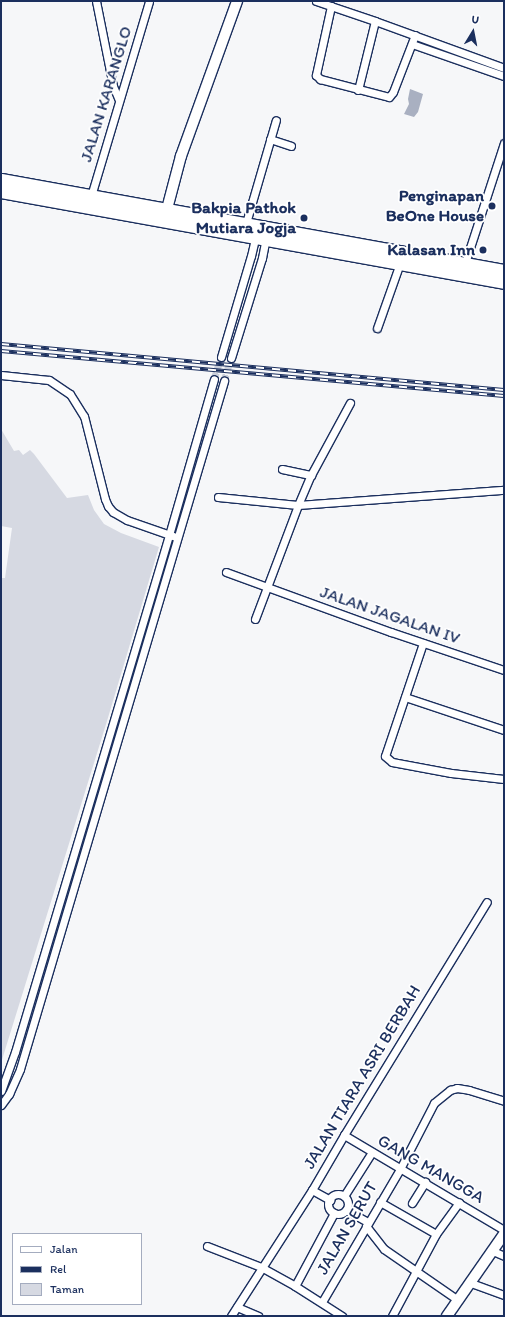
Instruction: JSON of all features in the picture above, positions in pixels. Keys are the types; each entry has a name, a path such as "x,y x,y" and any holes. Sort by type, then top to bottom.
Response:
{"highway":[{"path":"1,180 167,209 259,230 362,258 400,263 504,282"},
{"path":"1,191 259,230 465,263 504,271"}],"street":[{"path":"96,1 113,86 119,100"},
{"name":"JALAN KARANGLO","path":"91,196 149,1"},
{"path":"167,209 182,151 237,1"},
{"path":"316,1 415,35 504,68"},
{"path":"331,6 316,75 320,79 388,97 392,95 415,35"},
{"path":"358,90 375,21"},
{"path":"412,44 504,76"},
{"path":"221,357 259,230 270,140 276,120"},
{"path":"270,140 291,146"},
{"path":"465,263 504,143"},
{"path":"232,358 262,258 259,230"},
{"path":"377,328 400,263"},
{"path":"1,374 49,380 70,394 84,416 108,506 113,512 127,520 179,538"},
{"path":"1,1091 16,1052 214,379"},
{"path":"1,1105 9,1094 20,1069 179,538 224,381"},
{"path":"255,619 298,505 311,475 350,403"},
{"path":"282,469 311,475"},
{"path":"218,497 298,505 504,490"},
{"name":"JALAN JAGALAN IV","path":"226,572 267,588 504,670"},
{"path":"424,643 385,752 388,759 392,762 451,773 504,779"},
{"path":"405,697 504,730"},
{"path":"112,723 121,730"},
{"name":"JALAN TIARA ASRI BERBAH","path":"231,1316 261,1267 312,1190 344,1135 487,902"},
{"name":"JALAN SERUT","path":"322,1302 400,1169 434,1103 446,1092 457,1088 469,1090 504,1101"},
{"name":"GANG MANGGA","path":"344,1135 504,1230"},
{"path":"344,1196 372,1152"},
{"path":"412,1203 425,1182"},
{"path":"312,1190 330,1200"},
{"path":"336,1195 344,1196 348,1203 346,1210 341,1214 334,1213 329,1206 330,1200 336,1195"},
{"path":"380,1202 436,1234"},
{"path":"392,1316 436,1234 459,1202"},
{"path":"346,1210 367,1224 384,1249 458,1300"},
{"path":"295,1286 334,1213"},
{"path":"447,1316 471,1284 504,1234"},
{"path":"207,1246 261,1267 322,1302 342,1316"},
{"path":"493,1251 504,1256"},
{"path":"471,1284 504,1295"},
{"path":"237,1307 258,1316"}],"green space":[{"path":"1,429 14,451 19,450 23,455 30,450 34,454 67,498 88,495 94,510 104,524 121,533 159,547 107,721 1,1063 1,578 5,578 12,528 1,526"}],"water":[{"path":"410,89 423,94 418,112 414,117 404,114 409,104 408,99"}],"tunnel":[{"path":"214,379 221,357"},
{"path":"224,381 231,358"}],"railway":[{"path":"1,344 504,390"},
{"path":"1,351 504,396"}],"place":[{"name":"Penginapan BeOne House","path":"492,206"},
{"name":"Bakpia Pathok Mutiara Jogja","path":"304,218"},
{"name":"Kalasan Inn","path":"483,250"}]}
